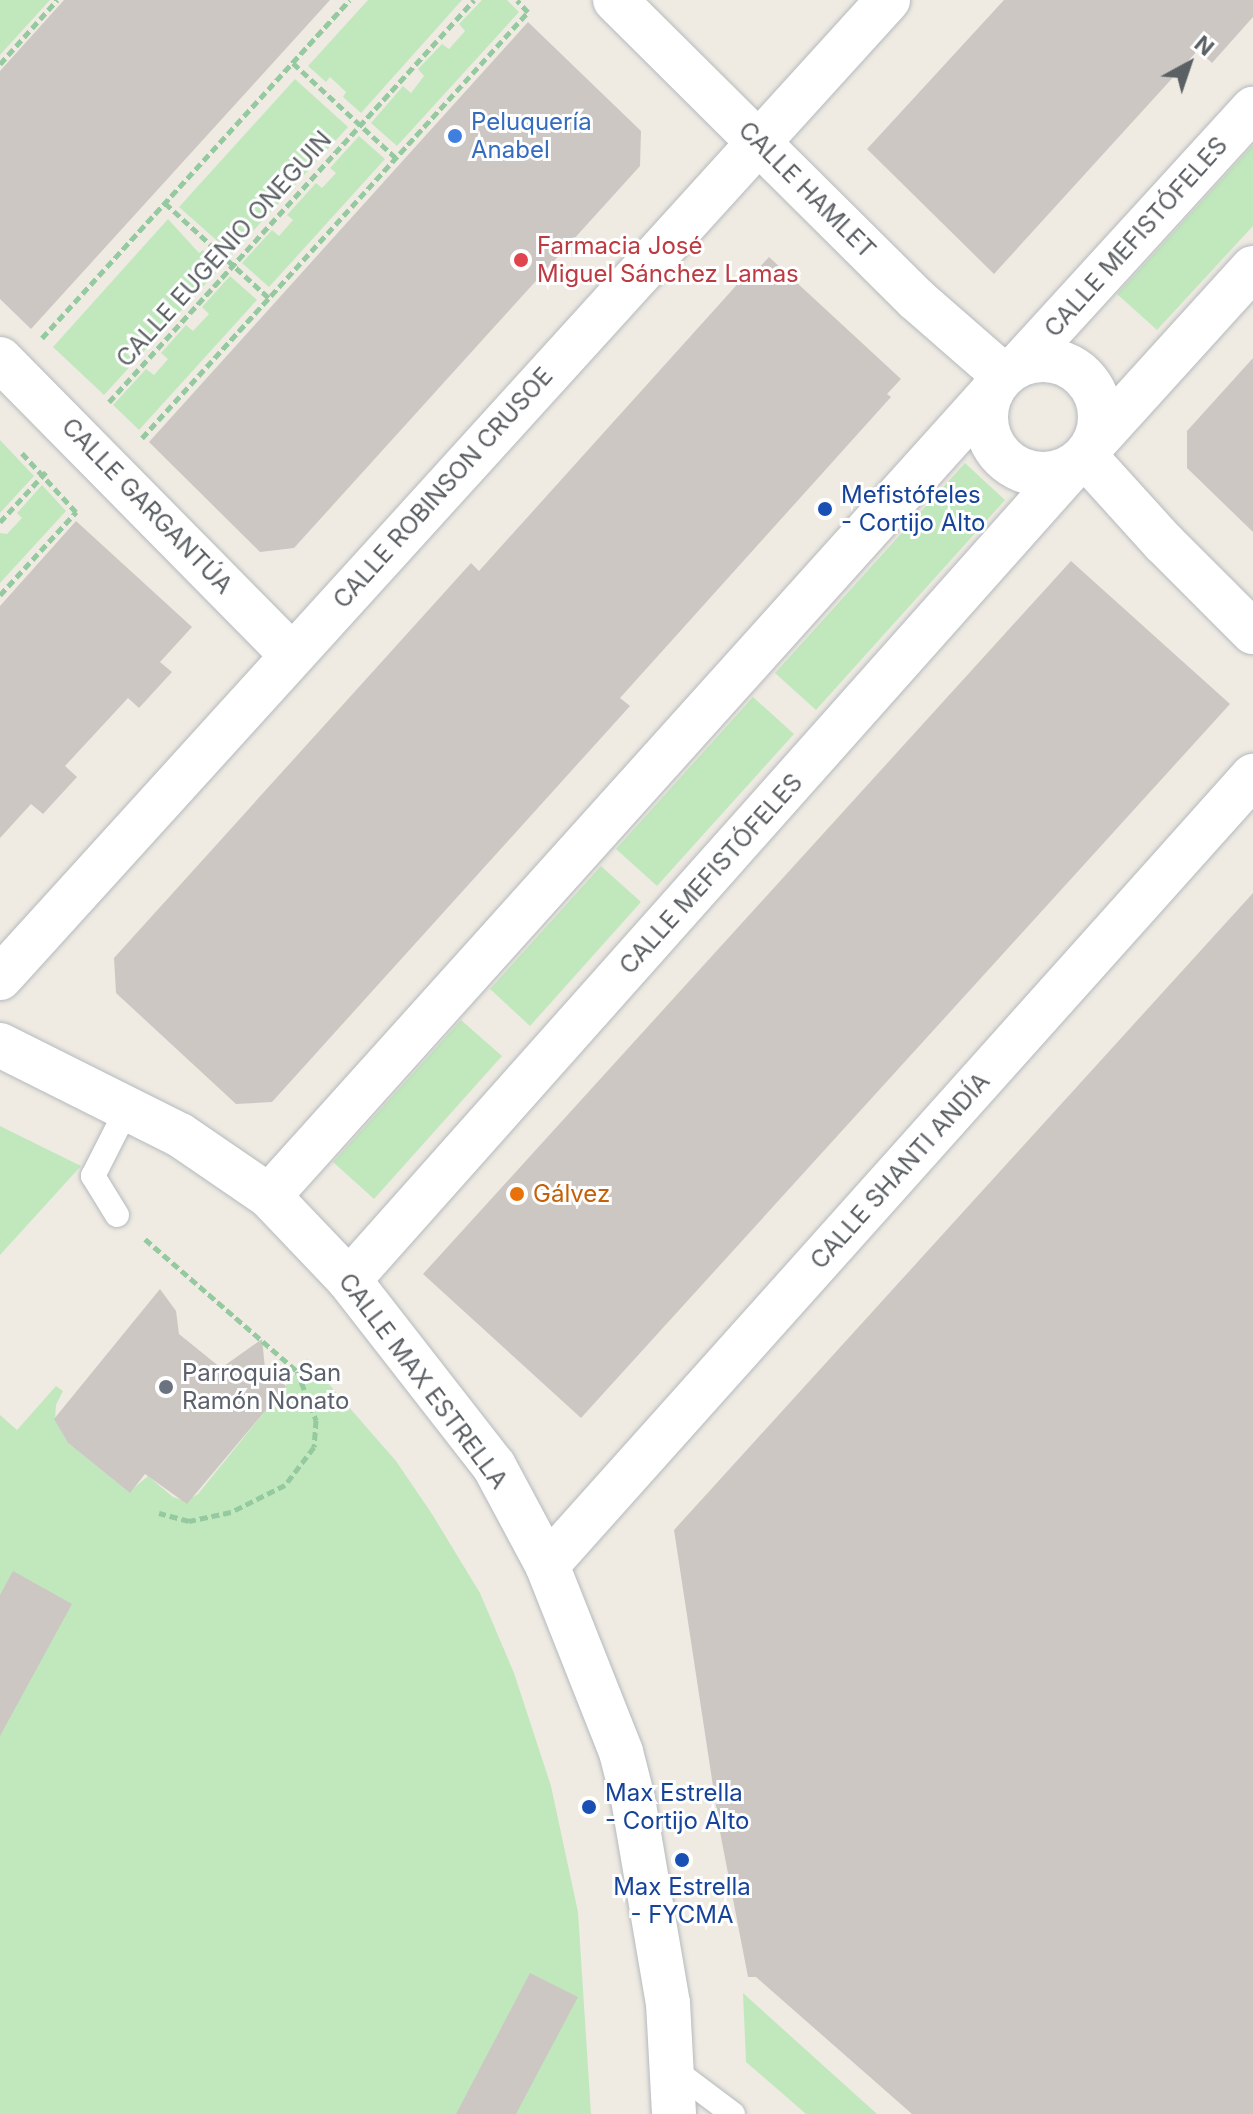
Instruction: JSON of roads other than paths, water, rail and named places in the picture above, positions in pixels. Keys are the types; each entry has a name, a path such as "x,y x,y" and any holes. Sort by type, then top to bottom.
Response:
{"street":[{"name":"CALLE HAMLET","path":"615,0 916,299 1005,377"},
{"name":"CALLE ROBINSON CRUSOE","path":"0,978 888,0"},
{"name":"CALLE MEFISTÓFELES","path":"269,1196 305,1160 1005,377 1253,109"},
{"name":"CALLE MEFISTÓFELES","path":"349,1280 1253,268"},
{"name":"CALLE GARGANTÚA","path":"19,351 79,435 292,655"},
{"path":"1042,360 1064,364 1084,377 1097,397 1100,419 1084,455 1052,473 1031,473 1012,465 997,451 988,433 986,412 1005,377 1042,360"},
{"path":"1084,455 1164,543 1253,632"},
{"name":"CALLE SHANTI ANDÍA","path":"547,1565 1253,776"},
{"name":"CALLE MAX ESTRELLA","path":"0,1045 180,1135 269,1196 349,1280 494,1466 547,1565 621,1752 633,1799 668,2003 674,2114"}],"lane":[{"path":"117,1215 93,1176 127,1109"},
{"path":"673,2069 733,2114"}],"place":[{"name":"Peluquería Anabel","path":"455,136"},
{"name":"Farmacia José Miguel Sánchez Lamas","path":"521,260"},
{"name":"Mefistófeles - Cortijo Alto","path":"825,509"},
{"name":"Gálvez","path":"517,1194"},
{"name":"Parroquia San Ramón Nonato","path":"166,1387"},
{"name":"Max Estrella - Cortijo Alto","path":"589,1807"},
{"name":"Max Estrella - FYCMA","path":"682,1860"}]}
